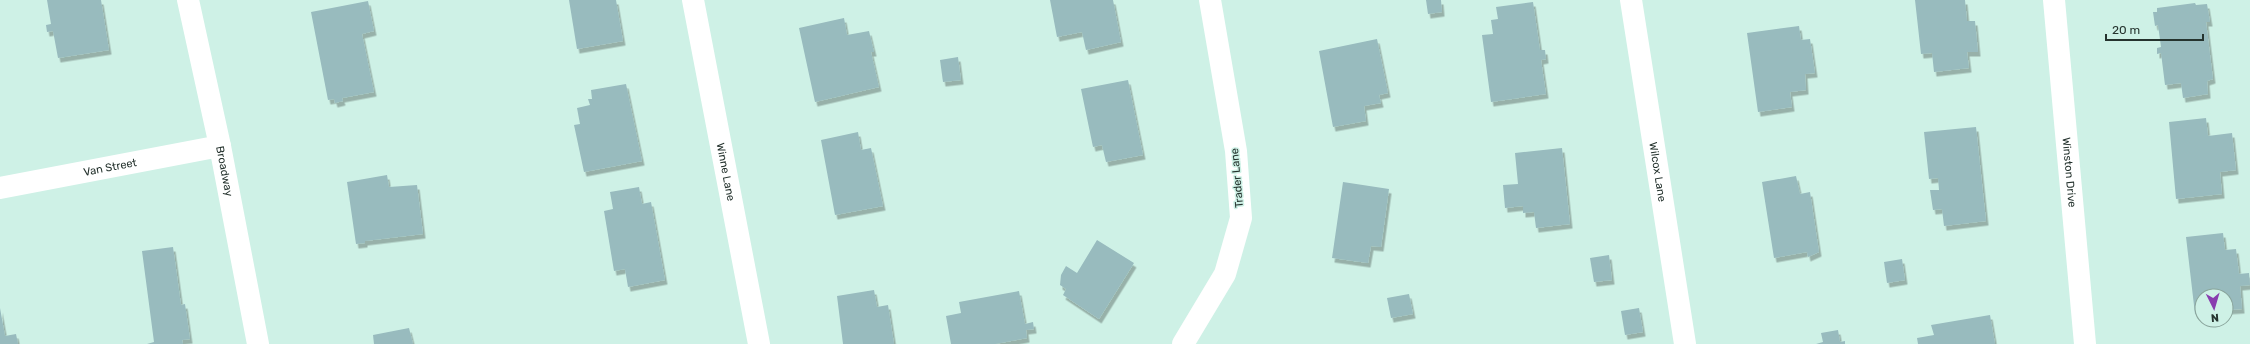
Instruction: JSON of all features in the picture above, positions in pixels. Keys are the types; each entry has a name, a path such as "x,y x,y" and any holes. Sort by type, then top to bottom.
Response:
{"street":[{"name":"Broadway","path":"188,0 220,146 258,344"},
{"name":"Winne Lane","path":"693,0 759,344"},
{"name":"Trader Lane","path":"1183,344 1225,274 1241,218 1236,151 1210,0"},
{"name":"Wilcox Lane","path":"1631,0 1685,344"},
{"name":"Winston Drive","path":"2054,0 2085,344"},
{"name":"Van Street","path":"0,188 220,146"}],"building":[{"path":"47,0 101,0 109,50 58,58 53,31 47,32 46,25 51,24"},
{"path":"569,0 616,0 623,41 577,49"},
{"path":"1050,0 1113,0 1121,42 1086,50 1082,32 1057,37"},
{"path":"1426,0 1441,0 1442,12 1428,14"},
{"path":"1915,0 1965,0 1967,21 1975,21 1978,52 1967,52 1969,68 1934,72 1932,53 1921,54"},
{"path":"368,1 374,31 362,34 374,92 342,98 343,101 335,103 334,99 328,100 311,12"},
{"path":"1533,2 1540,50 1545,50 1546,59 1541,60 1546,94 1491,102 1482,35 1493,34 1491,20 1498,19 1496,7"},
{"path":"2195,3 2196,5 2207,4 2210,22 2206,22 2213,79 2207,81 2208,94 2183,98 2181,83 2165,85 2161,53 2157,54 2157,48 2161,47 2158,25 2155,26 2153,12 2157,12 2157,8"},
{"path":"844,18 847,35 869,31 874,52 871,52 879,87 815,102 799,28"},
{"path":"1799,26 1801,40 1810,39 1815,73 1805,74 1806,90 1790,92 1792,107 1758,112 1747,33"},
{"path":"1377,39 1388,93 1379,95 1381,103 1364,106 1366,121 1333,127 1319,51"},
{"path":"958,57 961,80 943,82 940,60"},
{"path":"1128,80 1143,155 1106,162 1102,145 1093,147 1081,89"},
{"path":"626,84 642,161 584,172 574,125 580,124 577,108 590,105 588,99 592,99 591,90"},
{"path":"2206,118 2208,136 2232,133 2236,170 2220,172 2222,194 2176,199 2169,122"},
{"path":"1976,127 1986,221 1944,226 1942,209 1933,210 1930,190 1939,190 1938,178 1929,179 1924,132"},
{"path":"858,132 861,150 871,148 883,206 835,215 821,140"},
{"path":"1562,148 1570,224 1536,228 1534,212 1523,213 1523,206 1505,208 1503,185 1518,184 1515,153"},
{"path":"387,175 389,187 417,185 423,234 365,241 365,243 356,244 347,182"},
{"path":"1796,176 1800,194 1810,192 1819,252 1808,257 1807,252 1774,258 1762,182"},
{"path":"1343,182 1389,189 1381,247 1371,246 1368,263 1332,258"},
{"path":"639,187 642,204 651,202 665,280 628,287 625,269 614,271 604,211 613,209 610,192"},
{"path":"2223,233 2225,250 2236,249 2239,274 2249,273 2250,285 2240,286 2242,309 2234,310 2234,288 2194,288 2194,305 2186,237"},
{"path":"1097,240 1134,263 1099,319 1063,295 1066,289 1060,285 1061,275 1066,266 1077,273"},
{"path":"173,247 181,305 185,304 190,339 182,340 183,344 147,344 154,342 142,251"},
{"path":"1609,255 1612,280 1594,282 1590,258"},
{"path":"1902,259 1905,280 1887,283 1884,262"},
{"path":"874,290 877,307 888,305 894,344 843,344 837,296"},
{"path":"1019,291 1025,324 1033,322 1034,329 1026,330 1027,338 995,344 951,344 946,316 961,313 959,302"},
{"path":"1409,294 1413,314 1391,318 1387,298"},
{"path":"0,308 5,336 16,334 18,344 0,344"},
{"path":"1639,308 1643,332 1625,335 1621,311"},
{"path":"1990,315 1995,344 1918,344 1917,338 1934,335 1931,325"},
{"path":"409,328 413,344 374,344 373,335"},
{"path":"1838,330 1840,342 1845,341 1845,344 1816,344 1823,342 1821,333"}]}
